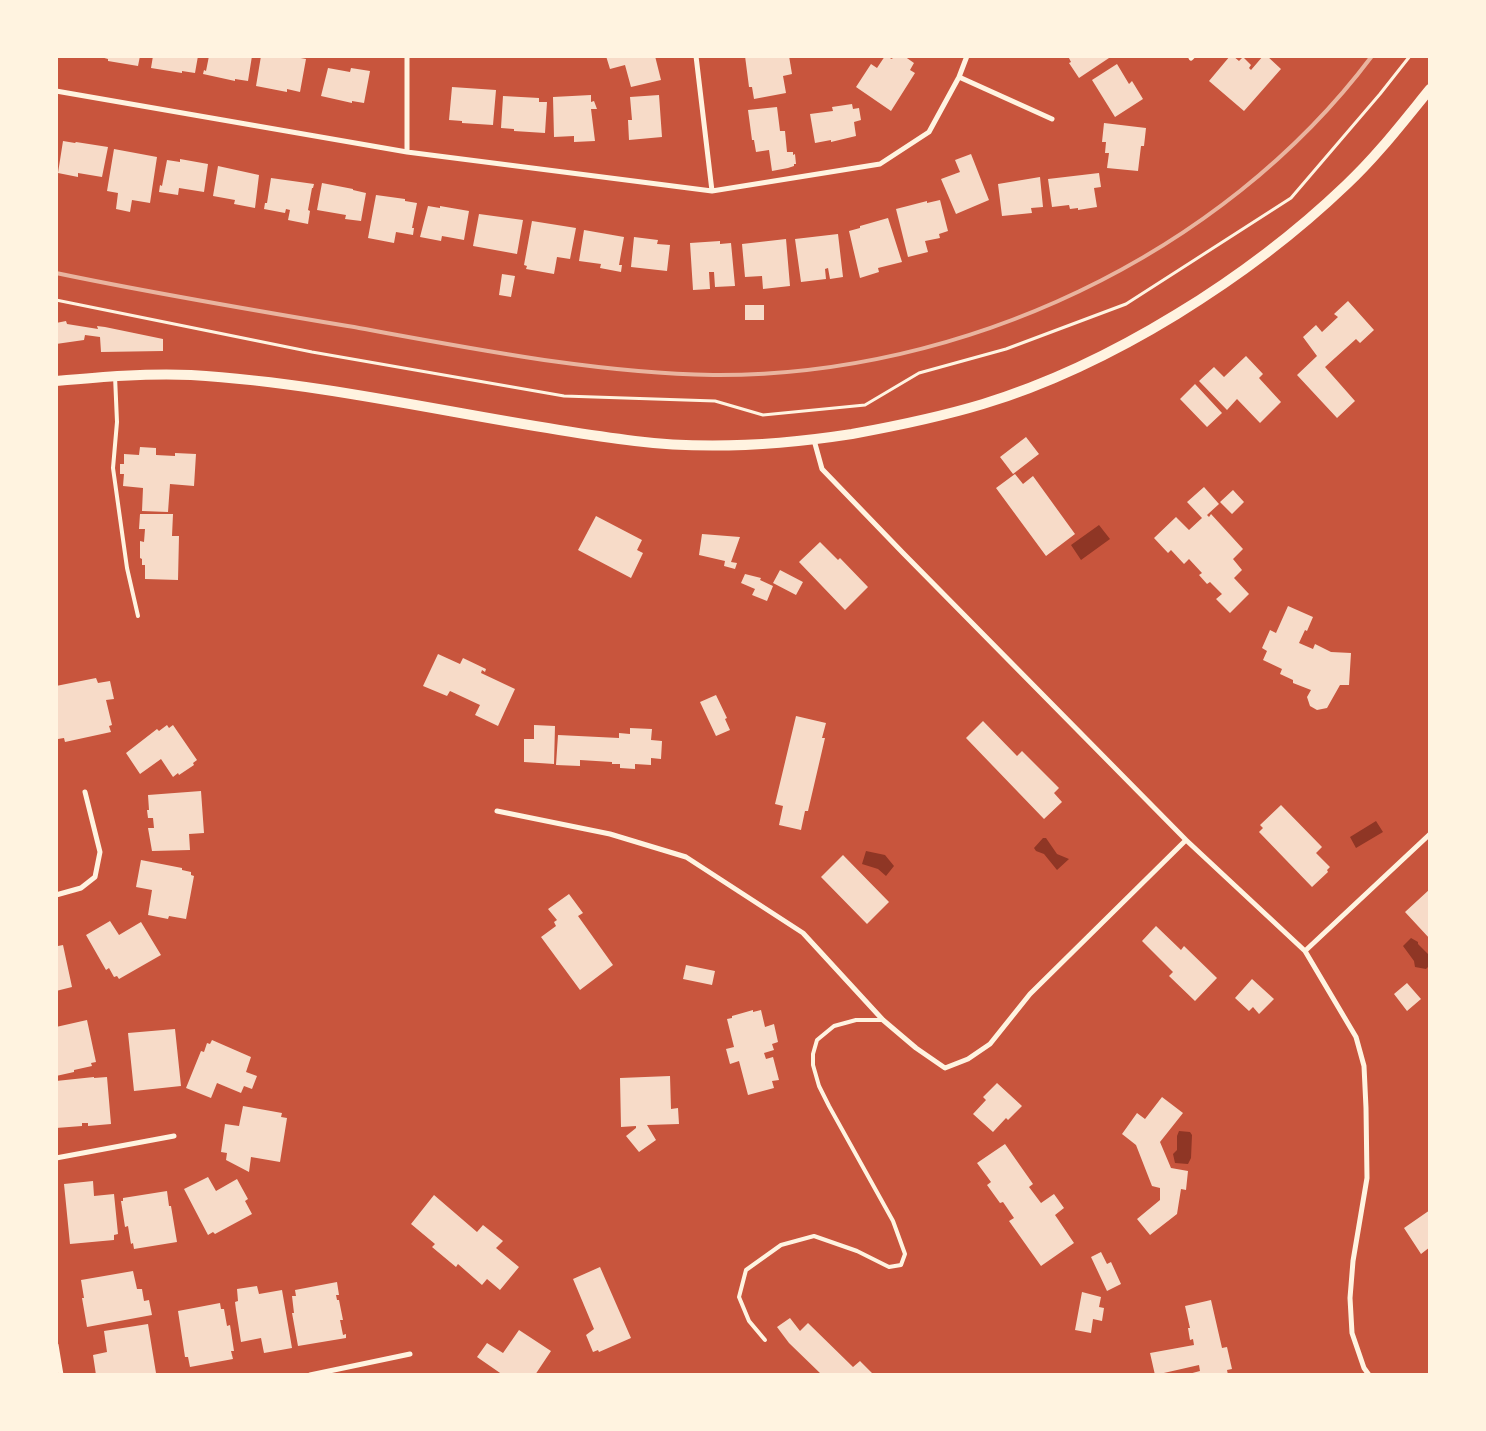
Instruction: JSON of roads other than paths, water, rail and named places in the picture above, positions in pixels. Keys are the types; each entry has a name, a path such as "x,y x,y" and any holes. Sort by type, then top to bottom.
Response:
{"main road":[{"path":"56,381 149,374 191,375 282,384 370,396 482,418 640,442 733,445 814,440 899,426 985,403 1041,383 1094,360 1170,318 1229,280 1294,231 1346,185 1389,140 1430,89"}],"street":[{"path":"407,56 407,152"},
{"path":"696,56 712,191"},
{"path":"56,90 407,152 712,191 880,164 929,132 959,77 967,56"},
{"path":"959,77 1052,119"},
{"path":"814,440 822,469 1186,840 1305,951 1356,1038 1364,1066 1367,1178 1353,1261 1350,1298 1352,1333 1364,1368 1369,1375"},
{"path":"56,896 81,888 95,878 100,852 85,792"},
{"path":"497,811 610,834 686,857 804,933 883,1020 916,1048 946,1068 968,1059 990,1044 1030,994 1186,840"},
{"path":"1305,951 1430,834"},
{"path":"56,1158 174,1136"},
{"path":"56,1344 61,1375"},
{"path":"310,1375 410,1354"}],"lane":[{"path":"115,376 117,422 114,468 126,568 138,616"},
{"path":"764,1340 749,1321 739,1297 746,1270 781,1245 814,1236 857,1251 889,1268 901,1265 905,1254 893,1221 828,1106 819,1086 813,1065 813,1054 817,1040 834,1026 856,1020 883,1020"}],"railway":[{"path":"56,273 245,309 491,352 580,365 624,370 713,375 806,370 899,354 991,328 1079,291 1163,245 1241,190 1311,127 1372,56"}]}
